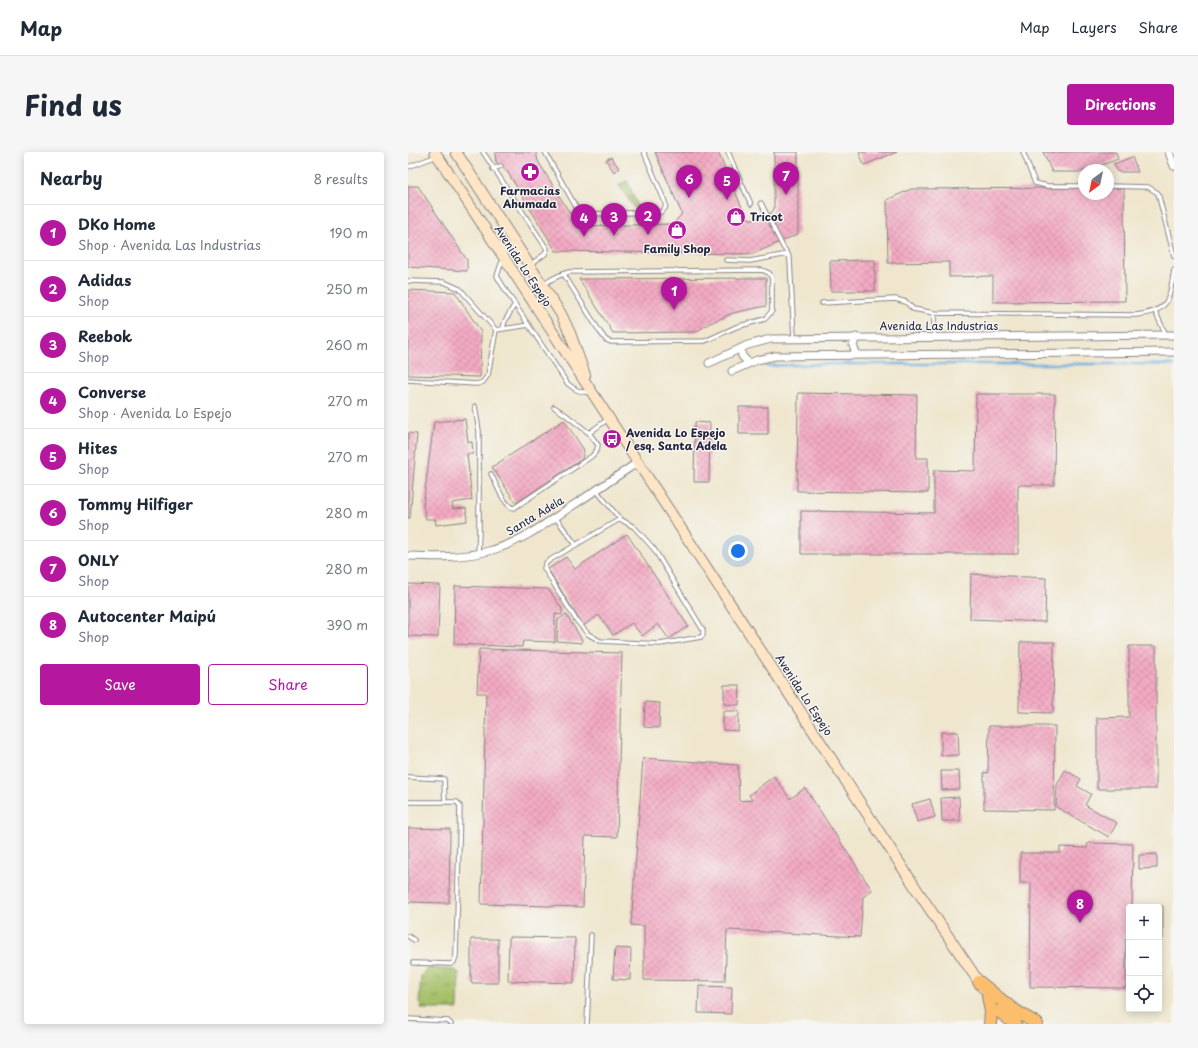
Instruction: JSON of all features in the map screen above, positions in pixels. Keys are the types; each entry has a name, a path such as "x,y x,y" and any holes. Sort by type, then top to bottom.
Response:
{"main road":[{"name":"Avenida Lo Espejo","path":"456,152 566,324 592,392"},
{"name":"Avenida Lo Espejo","path":"437,153 609,419 917,889 999,1011"},
{"path":"532,301 541,300 546,296 544,289"},
{"path":"979,982 1011,1008 1037,1024"},
{"path":"988,996 991,1012 990,1024"},
{"path":"998,1024 999,1011"},
{"path":"999,1011 1015,1024"}],"street":[{"path":"1169,152 1174,166"},
{"name":"Avenida Las Industrias","path":"709,363 762,340 794,338 1174,335"},
{"path":"856,337 853,346 857,355"},
{"path":"741,348 742,356 749,363"},
{"path":"732,371 749,363 775,356 1174,352"},
{"name":"Santa Adela","path":"408,556 449,557 478,554 512,543 534,531 638,462"}],"lane":[{"path":"483,152 547,249 546,254 530,266"},
{"path":"545,152 576,207 584,214 661,212 666,206 665,202 644,152"},
{"path":"728,152 751,204"},
{"path":"1023,152 1035,183 1047,186 1078,186"},
{"path":"408,167 437,153"},
{"path":"493,169 501,166"},
{"path":"1114,186 1148,187 1158,193 1174,256"},
{"path":"761,203 788,254 794,338"},
{"path":"726,260 750,261 788,254"},
{"path":"503,257 497,276 567,383 574,389 583,392 592,392"},
{"path":"544,289 556,276 563,273 569,272 762,270 769,273 772,278 772,311 765,320 736,327 705,340 611,342 606,340 600,332 563,273"},
{"path":"822,303 895,299 906,302 913,309 934,312 1136,315 1161,309 1170,295 1174,270"},
{"path":"408,281 444,282 460,289 496,330"},
{"path":"503,328 505,321 515,304"},
{"path":"1156,311 1166,335"},
{"path":"934,312 934,337"},
{"path":"496,330 529,325"},
{"path":"408,380 477,384 483,382 488,375 496,330"},
{"path":"475,406 478,431 478,554"},
{"path":"491,474 507,504 511,508 514,508 592,456 597,450 598,445 589,433 554,407"},
{"path":"589,433 609,419"},
{"path":"596,490 620,519 634,527 654,549 703,630 701,637 660,644 600,641 588,634 576,620 544,568 546,563 620,519"},
{"path":"555,517 576,545"},
{"path":"408,777 444,779 445,802"},
{"path":"408,802 457,802 460,806 456,956 454,962 451,964 414,963"},
{"path":"587,1024 591,935"},
{"path":"408,936 414,940"},
{"path":"408,1019 448,1021 451,1024"}],"green space":[{"path":"627,181 638,207 634,208 619,185"},
{"path":"428,968 455,970 459,973 458,1009 422,1009 419,1002 421,976"}],"building":[{"path":"495,152 536,152 538,161 574,220 584,226 673,224 682,214 655,152 718,152 746,217 753,220 771,213 774,209 774,152 798,152 798,234 753,254 556,251 507,171 496,162"},
{"path":"859,152 897,152 864,165"},
{"path":"1043,152 1116,152 1118,159 1104,164 1078,164 1078,172 1052,172"},
{"path":"611,157 619,168 614,172 606,160"},
{"path":"1132,157 1138,172 1118,172 1114,164"},
{"path":"408,186 418,186 467,260 467,271 408,267"},
{"path":"1078,188 1078,200 1114,200 1114,188 1124,188 1125,301 993,302 993,276 949,277 949,262 888,263 887,200 911,189"},
{"path":"875,260 875,291 831,291 830,261"},
{"path":"766,278 766,306 733,313 708,324 696,332 613,333 579,279"},
{"path":"408,290 455,292 481,332 480,377 408,375"},
{"path":"798,393 917,395 916,458 928,458 928,493 797,491"},
{"path":"976,394 1055,394 1054,485 1018,485 1018,554 801,554 801,511 934,513 934,470 975,471"},
{"path":"739,407 768,407 768,434 739,434"},
{"path":"465,419 468,442 472,442 473,454 467,454 472,500 452,503 453,509 466,508 467,521 436,525 435,519 426,519 423,505 434,422"},
{"path":"564,420 584,450 582,459 516,503 492,467"},
{"path":"695,422 710,423 709,482 694,482"},
{"path":"408,433 417,434 410,518 408,518"},
{"path":"627,534 688,626 669,639 658,624 642,636 632,623 613,635 599,615 583,626 548,569 566,557 575,569"},
{"path":"971,574 1046,578 1045,622 970,619"},
{"path":"408,584 440,585 438,637 408,636"},
{"path":"455,586 548,589 562,609 562,615 555,614 555,642 523,641 522,647 454,644"},
{"path":"566,614 582,640 582,643 557,641 558,620"},
{"path":"1020,642 1054,642 1053,713 1019,712"},
{"path":"1129,646 1156,646 1156,789 1097,789 1097,718 1129,717"},
{"path":"479,649 622,653 617,837 585,836 583,907 481,904 486,693 477,693"},
{"path":"724,685 740,685 739,705 724,704"},
{"path":"645,702 660,703 659,728 644,727"},
{"path":"723,711 739,711 738,731 723,730"},
{"path":"989,726 1055,726 1054,810 984,809 984,772 988,773"},
{"path":"941,732 958,732 959,755 941,756"},
{"path":"643,758 738,765 739,801 752,800 749,795 774,776 790,799 805,788 872,890 863,897 860,937 727,930 725,981 644,980 644,926 631,925"},
{"path":"1065,770 1081,779 1077,786 1091,794 1085,805 1117,823 1109,837 1056,807 1057,785"},
{"path":"941,771 959,771 960,789 942,790"},
{"path":"959,797 960,821 942,821 941,798"},
{"path":"930,799 935,817 917,822 912,804"},
{"path":"408,828 450,829 449,903 408,902"},
{"path":"1088,843 1133,844 1132,904 1126,904 1126,988 1030,987 1031,883 1020,883 1020,853 1060,853 1060,847 1087,848"},
{"path":"1157,854 1157,868 1139,869 1139,855"},
{"path":"1162,906 1163,906 1162,939"},
{"path":"509,937 575,938 574,983 508,981"},
{"path":"471,939 498,939 498,983 471,983"},
{"path":"615,948 631,949 630,980 613,979"},
{"path":"699,986 732,987 731,1014 698,1013"}],"waterway":[{"path":"766,366 820,364 1174,365"}],"place":[{"name":"Farmacias Ahumada","path":"530,172"},
{"name":"ONLY","path":"786,195"},
{"name":"Tommy Hilfiger","path":"689,198"},
{"name":"Hites","path":"727,200"},
{"name":"Tricot","path":"736,217"},
{"name":"Family Shop","path":"677,230"},
{"name":"Adidas","path":"648,235"},
{"name":"Reebok","path":"614,236"},
{"name":"Converse","path":"584,237"},
{"name":"DKo Home","path":"674,310"},
{"name":"Avenida Lo Espejo / esq. Santa Adela","path":"612,439"},
{"name":"Autocenter Maipú","path":"1080,923"}]}
